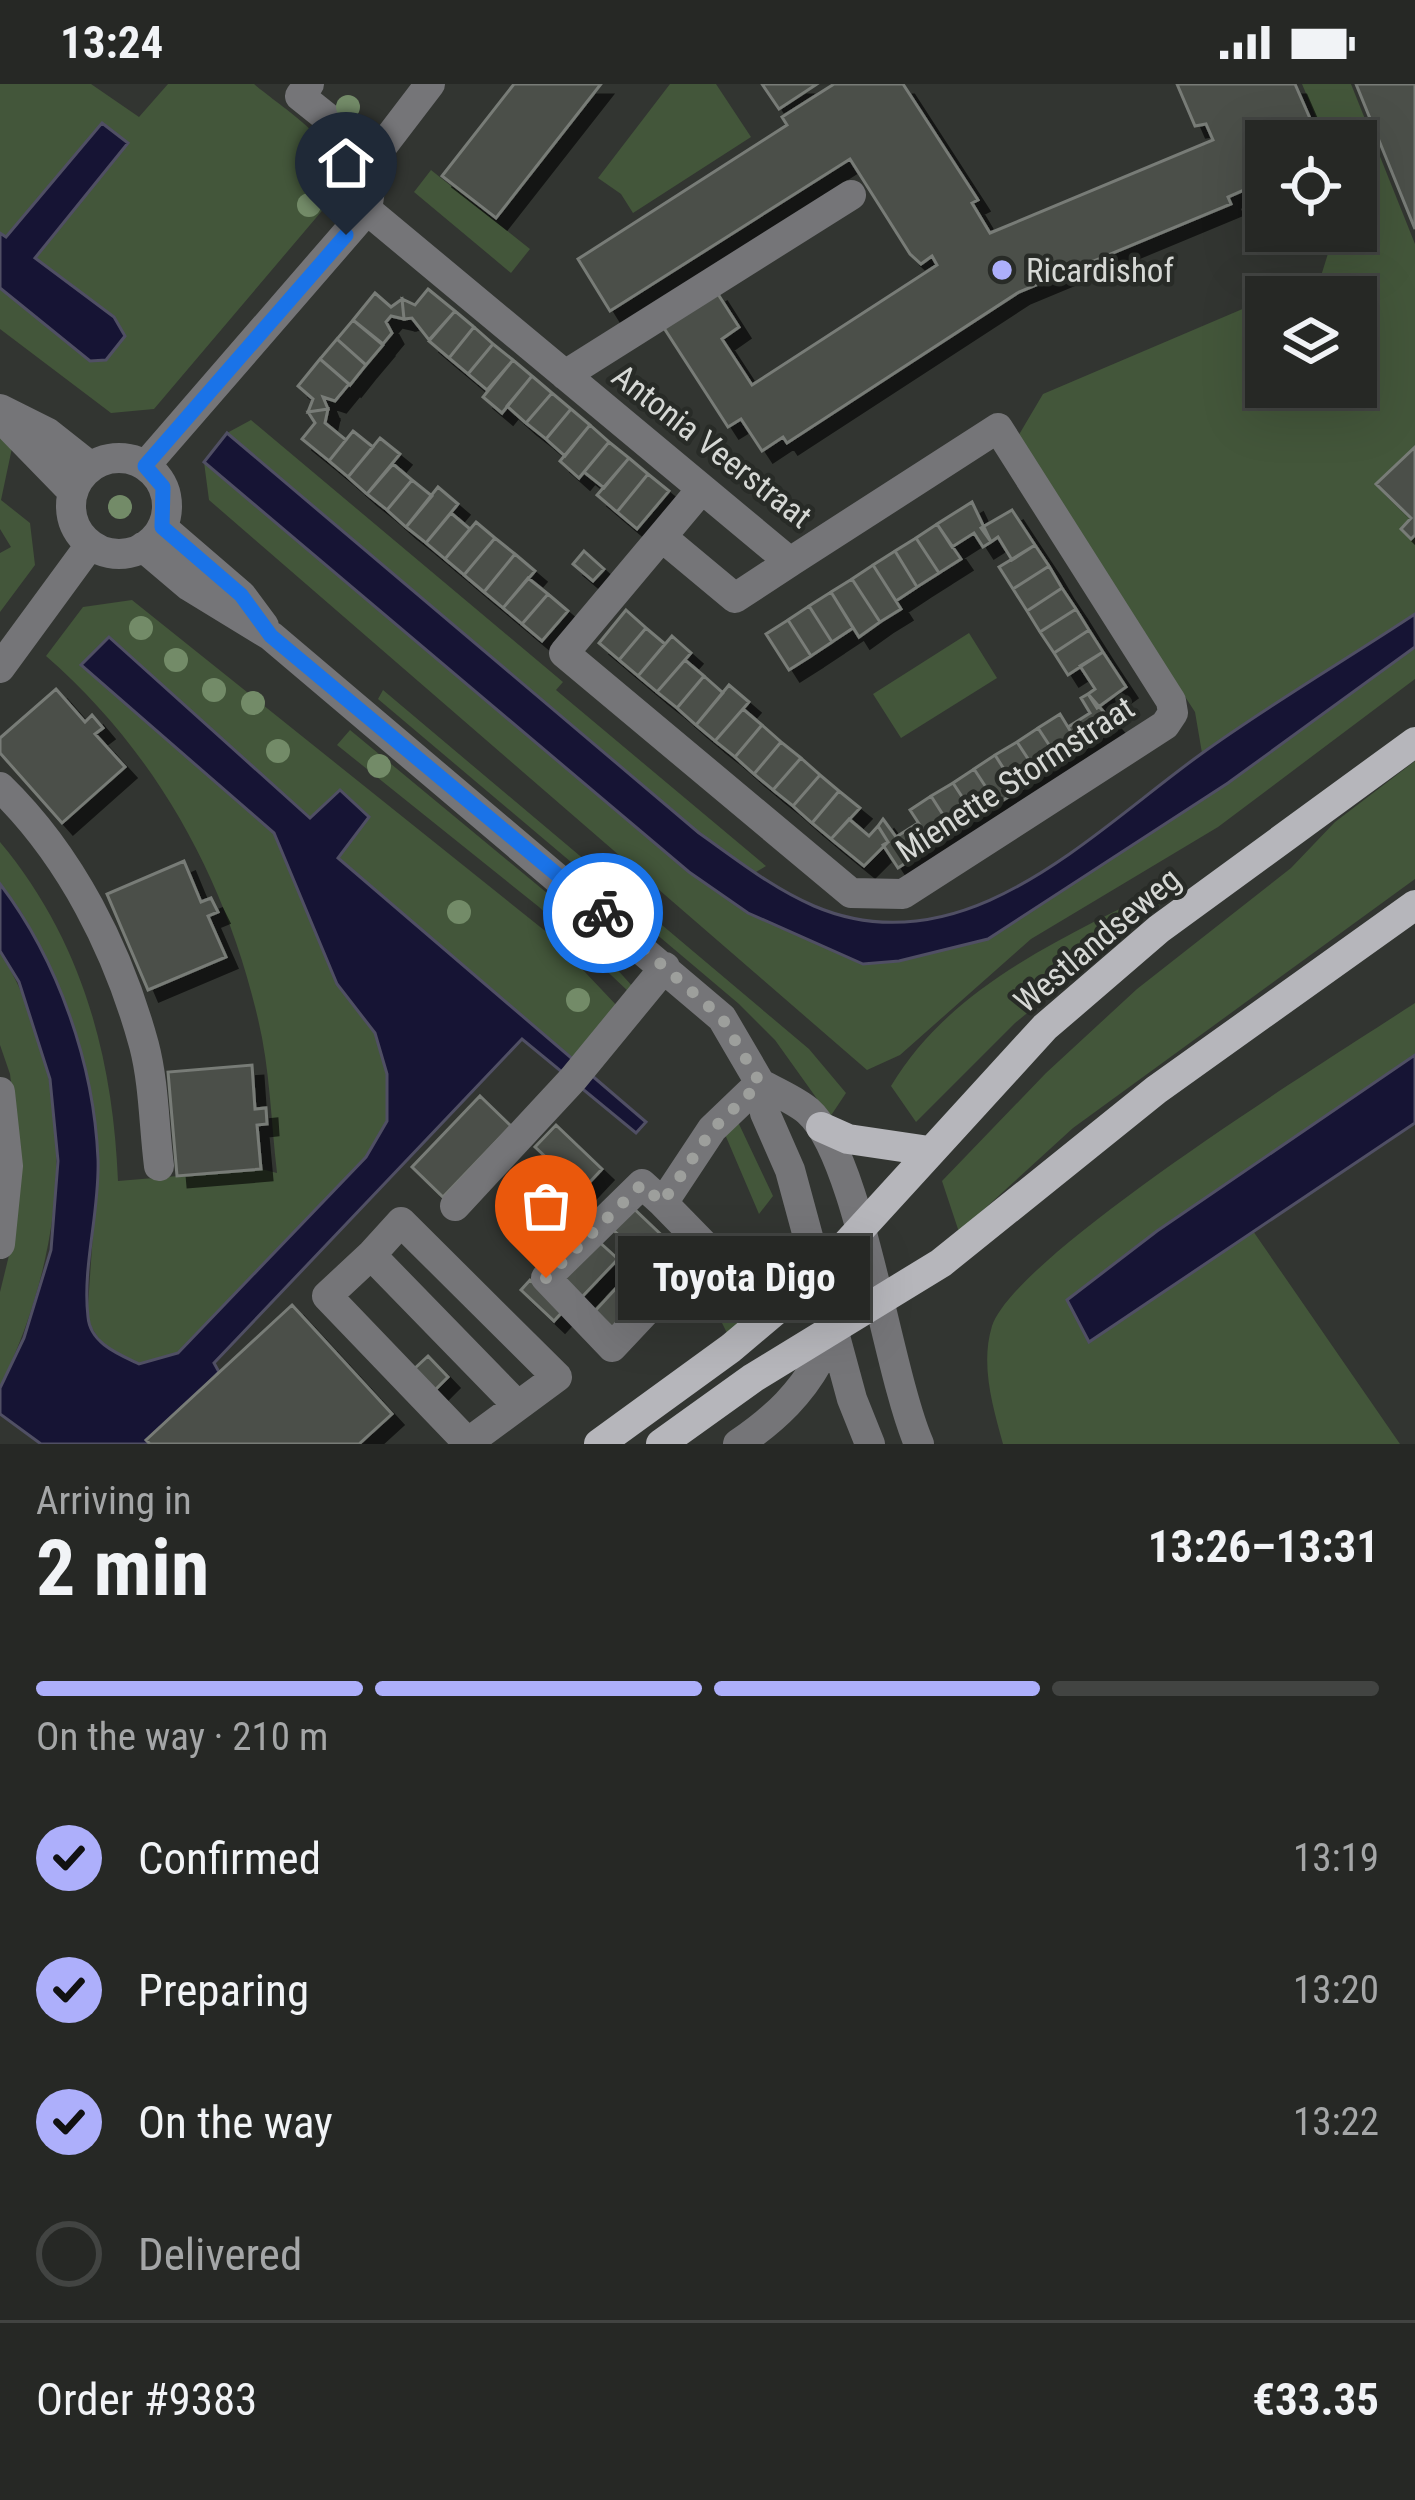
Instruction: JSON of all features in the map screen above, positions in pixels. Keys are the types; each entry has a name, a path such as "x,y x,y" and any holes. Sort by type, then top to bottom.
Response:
{"main road":[{"name":"Westlandseweg","path":"599,1444 730,1348 821,1272 1045,1028 1159,929 1415,742"},
{"path":"661,1444 941,1263 1156,1090 1415,905"},
{"path":"821,1127 848,1139 929,1150"}],"street":[{"path":"309,84 300,96 375,156"},
{"path":"145,466 367,210 375,156 430,84"},
{"name":"Antonia Veerstraat","path":"565,375 851,195"},
{"name":"Antonia Veerstraat","path":"367,210 790,562 998,428"},
{"path":"0,413 82,480"},
{"name":"Mienette Stormstraat","path":"700,491 564,653 850,893 903,894 1165,724 1173,713 1172,701 998,428"},
{"path":"82,480 124,459 145,466 163,487 153,537 189,586 271,636 722,1018 760,1083 765,1113 790,1170 821,1272 852,1400 870,1444"},
{"path":"82,480 73,521 90,545 111,554 153,537"},
{"path":"663,538 735,598 790,562"},
{"path":"0,668 90,545"},
{"path":"0,787 67,869 111,948 145,1049 159,1166"},
{"path":"455,1205 577,1073 665,968"},
{"path":"760,1083 808,1111 837,1157 919,1444"},
{"path":"662,1203 712,1130 760,1083"},
{"path":"0,1092 8,1166 0,1244"},
{"path":"642,1184 662,1203 706,1247 612,1347 546,1278 642,1184"},
{"path":"401,1222 557,1378 468,1444 327,1296 371,1255 401,1222"},
{"path":"738,1444 792,1403 835,1328 862,1232"},
{"path":"371,1255 517,1405"}],"green space":[{"path":"0,84 91,84 139,117 168,84 254,84 314,133 334,163 332,199 154,409 111,413 0,329 0,288 90,361 114,317 35,258 127,143 101,124 5,237 0,233"},
{"path":"670,84 716,84 751,137 633,213 621,194 598,178"},
{"path":"1302,84 1351,84 1365,120 1317,120"},
{"path":"1377,149 1415,244 1415,614 1202,753 1195,712 1017,438 1043,394 1245,308 1245,408 1377,408 1377,276 1321,276 1328,252 1377,252"},
{"path":"431,170 530,249 511,273 414,192"},
{"path":"251,420 563,682 556,690 766,866 751,875 227,433"},
{"path":"0,437 12,448 1,500 30,523 35,565 0,612 0,553 11,547 0,529"},
{"path":"204,462 689,872 748,913 863,964 899,961 988,939 1228,783 1415,647 1415,679 1218,827 1031,939 900,1055 867,1070 209,500"},
{"path":"132,600 549,934 619,1008 576,1062 337,857 368,817 341,790 311,819 108,637 81,666 274,832 337,984 375,1032 387,1074 387,1121 366,1157 178,1353 139,1364 104,1347 87,1320 98,1160 87,1077 62,997 22,913 0,884 0,842 52,919 88,1002 109,1089 118,1181 261,1169 277,1173 258,1019 244,966 205,866 152,774 85,693 46,656 83,607"},
{"path":"969,633 997,678 901,738 873,694"},
{"path":"383,690 809,1049 846,1093 830,1117 775,1040 739,1004 378,699"},
{"path":"350,730 553,898 633,987 630,993 539,907 337,745"},
{"path":"1415,761 1415,879 1073,1128 959,1232 942,1181 1046,1073 1137,989 1291,868 1335,822"},
{"path":"1178,880 1183,886 1015,1023 916,1122 891,1086 948,1017 1019,964"},
{"path":"0,951 26,1004 44,1058 54,1113 56,1169 52,1224 40,1279 0,1387 0,1292 15,1231 19,1150 10,1074 0,1045"},
{"path":"1415,1003 1415,1055 1250,1167 1089,1342 1253,1231 1400,1444 1003,1444 987,1356 992,1326 1014,1293 1058,1252 1183,1156"},
{"path":"738,1122 773,1196 759,1214 724,1132"},
{"path":"782,1245 787,1245 777,1283 730,1339 722,1323"}],"shaded area":[{"path":"102,123 128,143 35,258 114,317 125,336 106,360 90,361 0,288 0,233 6,237"},
{"path":"227,433 699,833 799,899 869,921 922,920 973,907 1022,884 1070,854 1227,736 1415,614 1415,647 1228,783 988,939 899,961 863,964 748,913 689,872 204,462"},
{"path":"109,637 310,818 340,790 369,817 338,858 646,1122 636,1133 522,1039 214,1363 219,1372 149,1444 41,1444 0,1414 0,1388 24,1338 51,1250 58,1161 50,1079 19,982 0,951 0,884 39,946 81,1050 98,1159 88,1317 99,1341 114,1352 139,1364 178,1353 366,1157 387,1121 387,1074 375,1033 337,984 274,833 81,665"},
{"path":"1415,1055 1415,1123 1089,1342 1067,1300 1157,1231"}],"building":[{"path":"514,84 601,84 496,218 442,176"},
{"path":"762,84 817,84 779,109"},
{"name":"Ricardishof","path":"834,84 903,84 978,200 972,203 990,233 1213,140 1206,124 1195,126 1177,84 1295,84 1311,120 1245,120 1245,190 1228,197 1231,204 1019,292 787,443 783,437 762,451 741,419 728,427 662,325 716,291 739,327 722,339 752,385 937,265 932,256 921,264 910,254 850,159 610,311 578,259 787,125 782,117"},
{"path":"1356,84 1415,84 1415,229 1377,136 1377,120 1371,120"},
{"path":"428,289 455,311 429,340 412,318 404,319 402,299 415,305"},
{"path":"375,293 391,307 402,299 404,319 391,316 386,322 392,333 383,344 353,320"},
{"path":"455,311 474,327 449,358 429,341"},
{"path":"353,320 383,345 366,365 337,339"},
{"path":"474,327 493,344 468,374 449,358"},
{"path":"337,339 366,365 350,385 320,359"},
{"path":"493,344 513,360 487,390 468,374"},
{"path":"320,359 349,384 335,401 323,397 328,409 308,412 313,399 298,386"},
{"path":"513,360 532,376 502,413 483,397"},
{"path":"532,376 552,393 526,423 507,406"},
{"path":"552,393 571,409 546,439 526,423"},
{"path":"328,409 325,423 346,440 329,461 302,439 315,423 308,412"},
{"path":"571,409 590,425 565,456 546,439"},
{"path":"590,425 609,442 579,478 560,461"},
{"path":"353,431 373,447 348,477 329,461"},
{"path":"380,438 400,454 367,494 348,477"},
{"path":"609,442 629,458 604,488 584,472"},
{"path":"1415,447 1415,535 1411,539 1401,529 1411,518 1376,484"},
{"path":"629,458 648,474 617,512 597,495"},
{"path":"393,464 412,480 387,510 367,494"},
{"path":"648,474 669,491 637,529 617,512"},
{"path":"412,480 432,496 406,527 387,510"},
{"path":"438,487 458,504 426,543 406,527"},
{"path":"972,502 991,542 983,547 974,533 952,547 937,524"},
{"path":"1012,510 1035,545 1012,560 998,537 991,542 981,528"},
{"path":"451,513 470,529 445,559 426,543"},
{"path":"476,522 495,538 464,575 445,559"},
{"path":"937,524 961,559 939,573 916,538"},
{"path":"495,538 515,554 484,592 464,575"},
{"path":"916,538 939,573 917,587 895,551"},
{"path":"1035,545 1049,566 1013,589 999,567"},
{"path":"584,551 604,569 593,581 573,564"},
{"path":"895,551 917,587 896,601 873,565"},
{"path":"515,554 535,571 503,608 484,592"},
{"path":"873,565 901,609 880,622 852,579"},
{"path":"1049,566 1062,588 1027,611 1013,589"},
{"path":"528,578 548,594 522,624 503,608"},
{"path":"852,579 880,622 859,637 831,592"},
{"path":"1062,588 1076,609 1040,632 1027,611"},
{"path":"831,592 853,628 832,642 809,606"},
{"path":"548,594 568,611 542,641 522,624"},
{"path":"809,606 832,642 811,656 788,620"},
{"path":"1076,609 1089,630 1054,653 1040,632"},
{"path":"626,610 646,628 619,660 599,643"},
{"path":"788,620 811,656 789,670 766,634"},
{"path":"646,628 665,644 638,676 619,660"},
{"path":"1089,630 1103,652 1068,675 1054,653"},
{"path":"672,636 691,653 657,692 638,676"},
{"path":"1103,652 1126,687 1097,708 1088,694 1095,689 1080,666"},
{"path":"685,660 704,676 677,708 657,692"},
{"path":"704,676 723,693 696,725 677,708"},
{"path":"729,685 749,702 715,741 696,725"},
{"path":"56,689 85,722 92,715 103,728 95,734 125,767 62,823 0,753 0,738"},
{"path":"1088,694 1117,727 1082,750 1068,727 1090,713 1081,698"},
{"path":"743,709 762,725 735,757 715,741"},
{"path":"1060,714 1082,750 1061,763 1038,728"},
{"path":"762,725 781,742 754,774 735,757"},
{"path":"1038,728 1061,763 1040,777 1017,742"},
{"path":"781,742 801,758 773,790 754,774"},
{"path":"1017,742 1040,777 1018,791 995,755"},
{"path":"995,755 1018,791 997,804 974,769"},
{"path":"801,758 820,775 793,806 773,790"},
{"path":"974,769 997,804 976,818 953,783"},
{"path":"820,775 839,791 812,823 793,806"},
{"path":"953,783 976,818 954,832 931,796"},
{"path":"839,791 860,808 831,839 812,823"},
{"path":"931,796 954,832 933,845 910,810"},
{"path":"849,819 869,836 878,826 888,842 864,866 831,839"},
{"path":"883,819 896,837 918,823 933,845 898,868 883,845 888,842 878,826"},
{"path":"184,861 201,902 211,898 218,912 208,916 226,957 148,990 107,894"},
{"path":"252,1065 255,1109 266,1108 267,1124 257,1125 261,1169 177,1176 168,1072"},
{"path":"480,1096 511,1126 443,1197 412,1167"},
{"path":"556,1125 602,1169 573,1200 542,1171 551,1162 535,1147"},
{"path":"629,1204 672,1245 652,1266 609,1226"},
{"path":"596,1239 618,1259 581,1298 560,1278"},
{"path":"631,1272 652,1292 616,1331 595,1311"},
{"path":"530,1280 564,1310 554,1321 521,1290"},
{"path":"292,1305 392,1414 359,1444 150,1444 146,1440"},
{"path":"428,1356 448,1377 434,1391 414,1369"}],"way so far":[{"path":"546,1278 642,1184 662,1203 712,1130 760,1083 740,1041 722,1018 603,913"}],"place":[{"name":"Ricardishof","path":"1002,270"},
{"name":"Toyota Digo","path":"546,1278"}],"route":[{"path":"346,235 145,466 163,487 166,514 162,527 241,595 271,636 603,913"}]}
